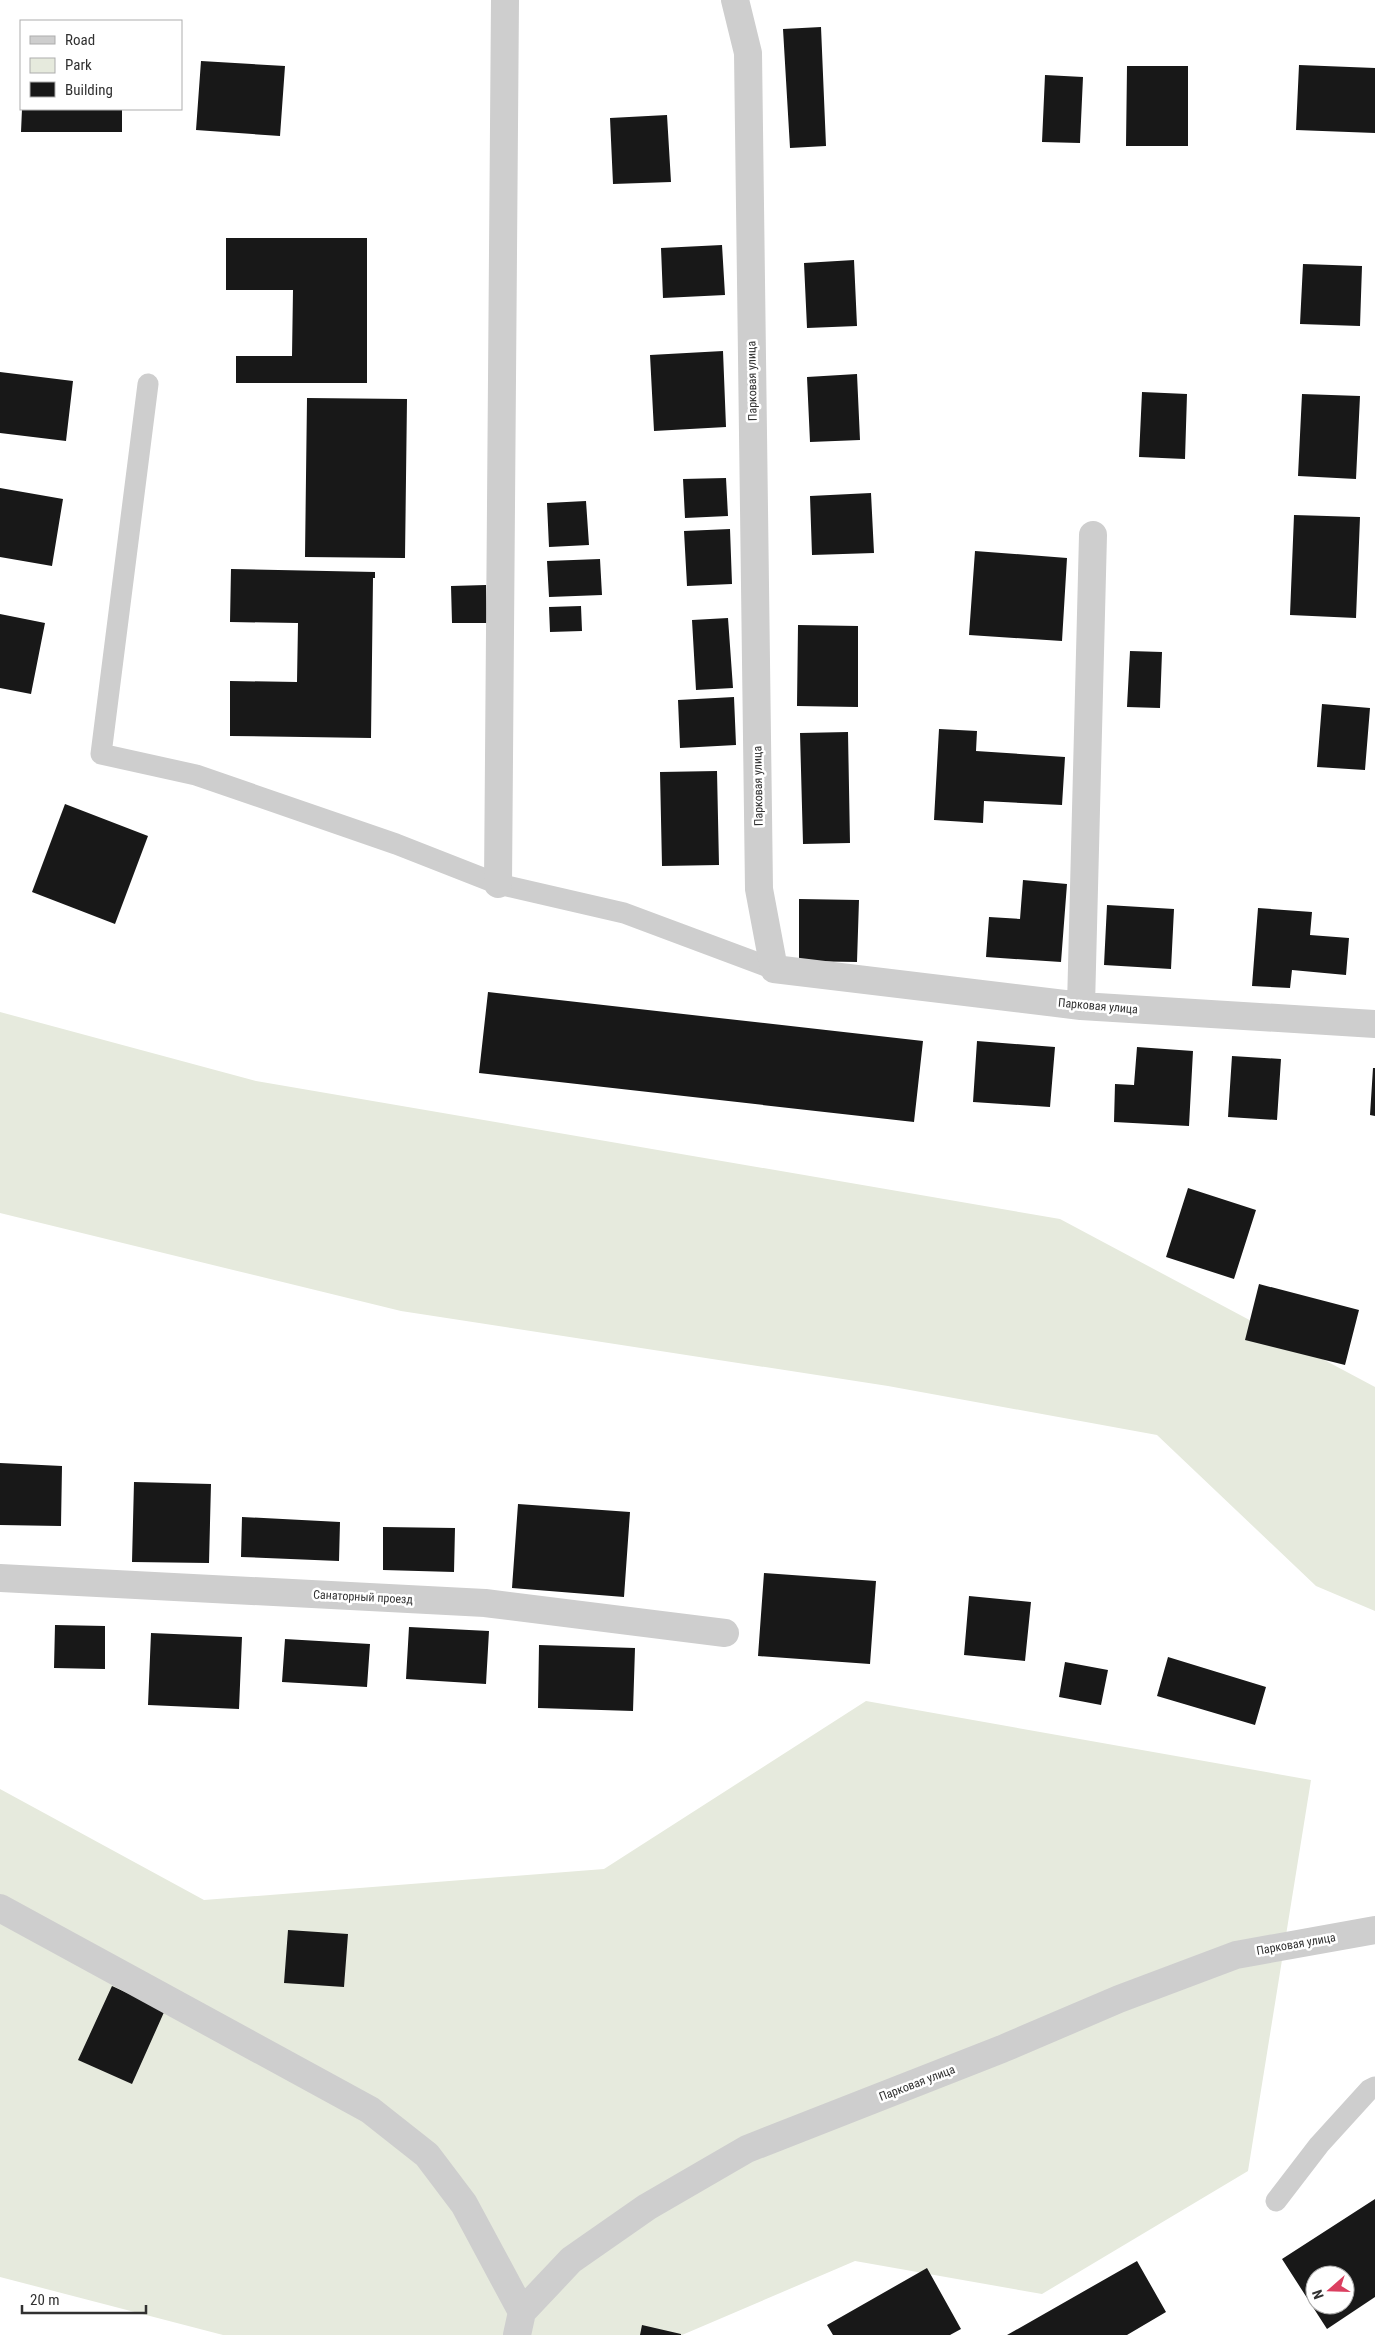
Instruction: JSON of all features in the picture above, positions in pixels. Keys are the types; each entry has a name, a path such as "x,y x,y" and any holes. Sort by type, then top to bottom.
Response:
{"street":[{"path":"498,884 504,0"},
{"name":"Парковая улица","path":"736,0 748,53 759,889 774,969 1081,1006 1375,1024"},
{"path":"1081,1006 1093,536"},
{"name":"Санаторный проезд","path":"0,1578 485,1603 725,1633"},
{"path":"0,1908 370,2110 427,2155 464,2204 520,2323"},
{"name":"Парковая улица","path":"520,2323 571,2260 647,2208 748,2148 1002,2049 1119,1999 1236,1955 1375,1930"}],"lane":[{"path":"148,384 101,754 196,775 396,844 498,884 624,913 774,969"},
{"path":"1276,2201 1319,2145 1369,2090 1375,2087"}],"green space":[{"path":"0,1012 256,1081 1060,1219 1375,1387 1375,1611 1316,1586 1157,1435 888,1386 401,1311 0,1213"},
{"path":"866,1701 1311,1780 1248,2171 1042,2294 855,2261 682,2335 223,2335 0,2277 0,1789 204,1900 604,1869"}],"building":[{"path":"821,27 826,146 790,148 783,29"},
{"path":"201,61 285,66 280,136 196,130"},
{"path":"1299,65 1375,68 1375,133 1296,130"},
{"path":"1127,66 1188,66 1188,146 1126,146"},
{"path":"1045,75 1083,77 1080,143 1042,142"},
{"path":"22,110 122,110 122,132 21,132"},
{"path":"667,115 671,182 613,184 610,118"},
{"path":"226,238 367,238 367,383 236,383 236,356 292,356 293,290 226,290"},
{"path":"722,245 725,295 663,298 661,248"},
{"path":"854,260 857,326 807,328 804,263"},
{"path":"1303,264 1362,266 1360,326 1300,324"},
{"path":"723,351 726,427 654,431 650,355"},
{"path":"0,372 73,381 66,441 0,433"},
{"path":"857,374 860,440 810,442 807,377"},
{"path":"1142,392 1187,394 1185,459 1139,457"},
{"path":"1302,394 1360,396 1356,479 1298,476"},
{"path":"307,398 407,399 405,558 305,557"},
{"path":"726,478 728,516 685,518 683,479"},
{"path":"0,488 63,499 52,566 0,557"},
{"path":"871,493 874,553 812,555 810,496"},
{"path":"586,501 589,545 549,547 547,503"},
{"path":"1294,515 1360,517 1356,618 1290,615"},
{"path":"730,529 732,584 687,586 684,531"},
{"path":"975,551 1067,558 1062,641 969,635"},
{"path":"600,559 602,595 549,597 547,561"},
{"path":"231,569 375,572 375,578 373,578 371,738 230,736 230,681 297,682 298,623 230,622"},
{"path":"486,585 487,623 452,623 451,586"},
{"path":"581,606 582,631 550,632 549,607"},
{"path":"0,614 45,623 31,694 0,688"},
{"path":"728,618 733,688 696,690 692,620"},
{"path":"798,625 858,626 858,707 797,706"},
{"path":"1130,651 1162,652 1160,708 1127,707"},
{"path":"734,697 736,745 680,748 678,700"},
{"path":"1322,704 1370,708 1365,770 1317,767"},
{"path":"939,729 977,731 976,751 1065,757 1062,805 984,801 983,823 934,820"},
{"path":"848,732 850,843 803,844 800,733"},
{"path":"717,771 719,865 662,866 660,772"},
{"path":"65,804 148,836 115,924 32,892"},
{"path":"1023,880 1067,884 1061,962 986,957 989,917 1020,919"},
{"path":"799,899 859,900 857,962 799,961"},
{"path":"1107,905 1174,909 1171,969 1104,965"},
{"path":"1258,908 1312,912 1310,935 1349,938 1346,975 1292,970 1290,988 1252,986"},
{"path":"488,992 923,1041 914,1122 479,1073"},
{"path":"977,1041 1055,1047 1050,1107 973,1102"},
{"path":"1137,1047 1193,1051 1189,1126 1114,1122 1115,1084 1134,1085"},
{"path":"1232,1056 1281,1059 1277,1120 1228,1117"},
{"path":"1373,1068 1375,1068 1375,1116 1370,1115"},
{"path":"1188,1188 1256,1210 1234,1279 1166,1257"},
{"path":"1259,1284 1359,1310 1345,1365 1245,1340"},
{"path":"0,1463 62,1466 61,1526 0,1525"},
{"path":"134,1482 211,1484 209,1563 132,1562"},
{"path":"518,1504 630,1512 624,1597 512,1588"},
{"path":"242,1517 340,1522 339,1561 241,1557"},
{"path":"383,1527 455,1528 454,1572 383,1570"},
{"path":"764,1573 876,1581 870,1664 758,1656"},
{"path":"969,1596 1031,1602 1025,1661 964,1655"},
{"path":"55,1625 105,1626 105,1669 54,1668"},
{"path":"409,1627 489,1631 486,1684 406,1679"},
{"path":"151,1633 242,1637 239,1709 148,1705"},
{"path":"285,1639 370,1644 367,1687 282,1682"},
{"path":"539,1645 635,1648 633,1711 538,1708"},
{"path":"1168,1657 1266,1687 1255,1725 1157,1696"},
{"path":"1065,1662 1108,1670 1101,1705 1059,1697"},
{"path":"288,1930 348,1934 344,1987 284,1983"},
{"path":"112,1986 165,2010 132,2084 78,2060"},
{"path":"1375,2199 1375,2297 1355,2310 1355,2265 1305,2265 1305,2295 1282,2259"},
{"path":"1137,2261 1166,2312 1127,2335 1007,2335"},
{"path":"927,2268 961,2329 950,2335 833,2335 827,2325"},
{"path":"1318,2315 1348,2315 1327,2329"},
{"path":"642,2325 681,2334 681,2335 640,2335"}]}
